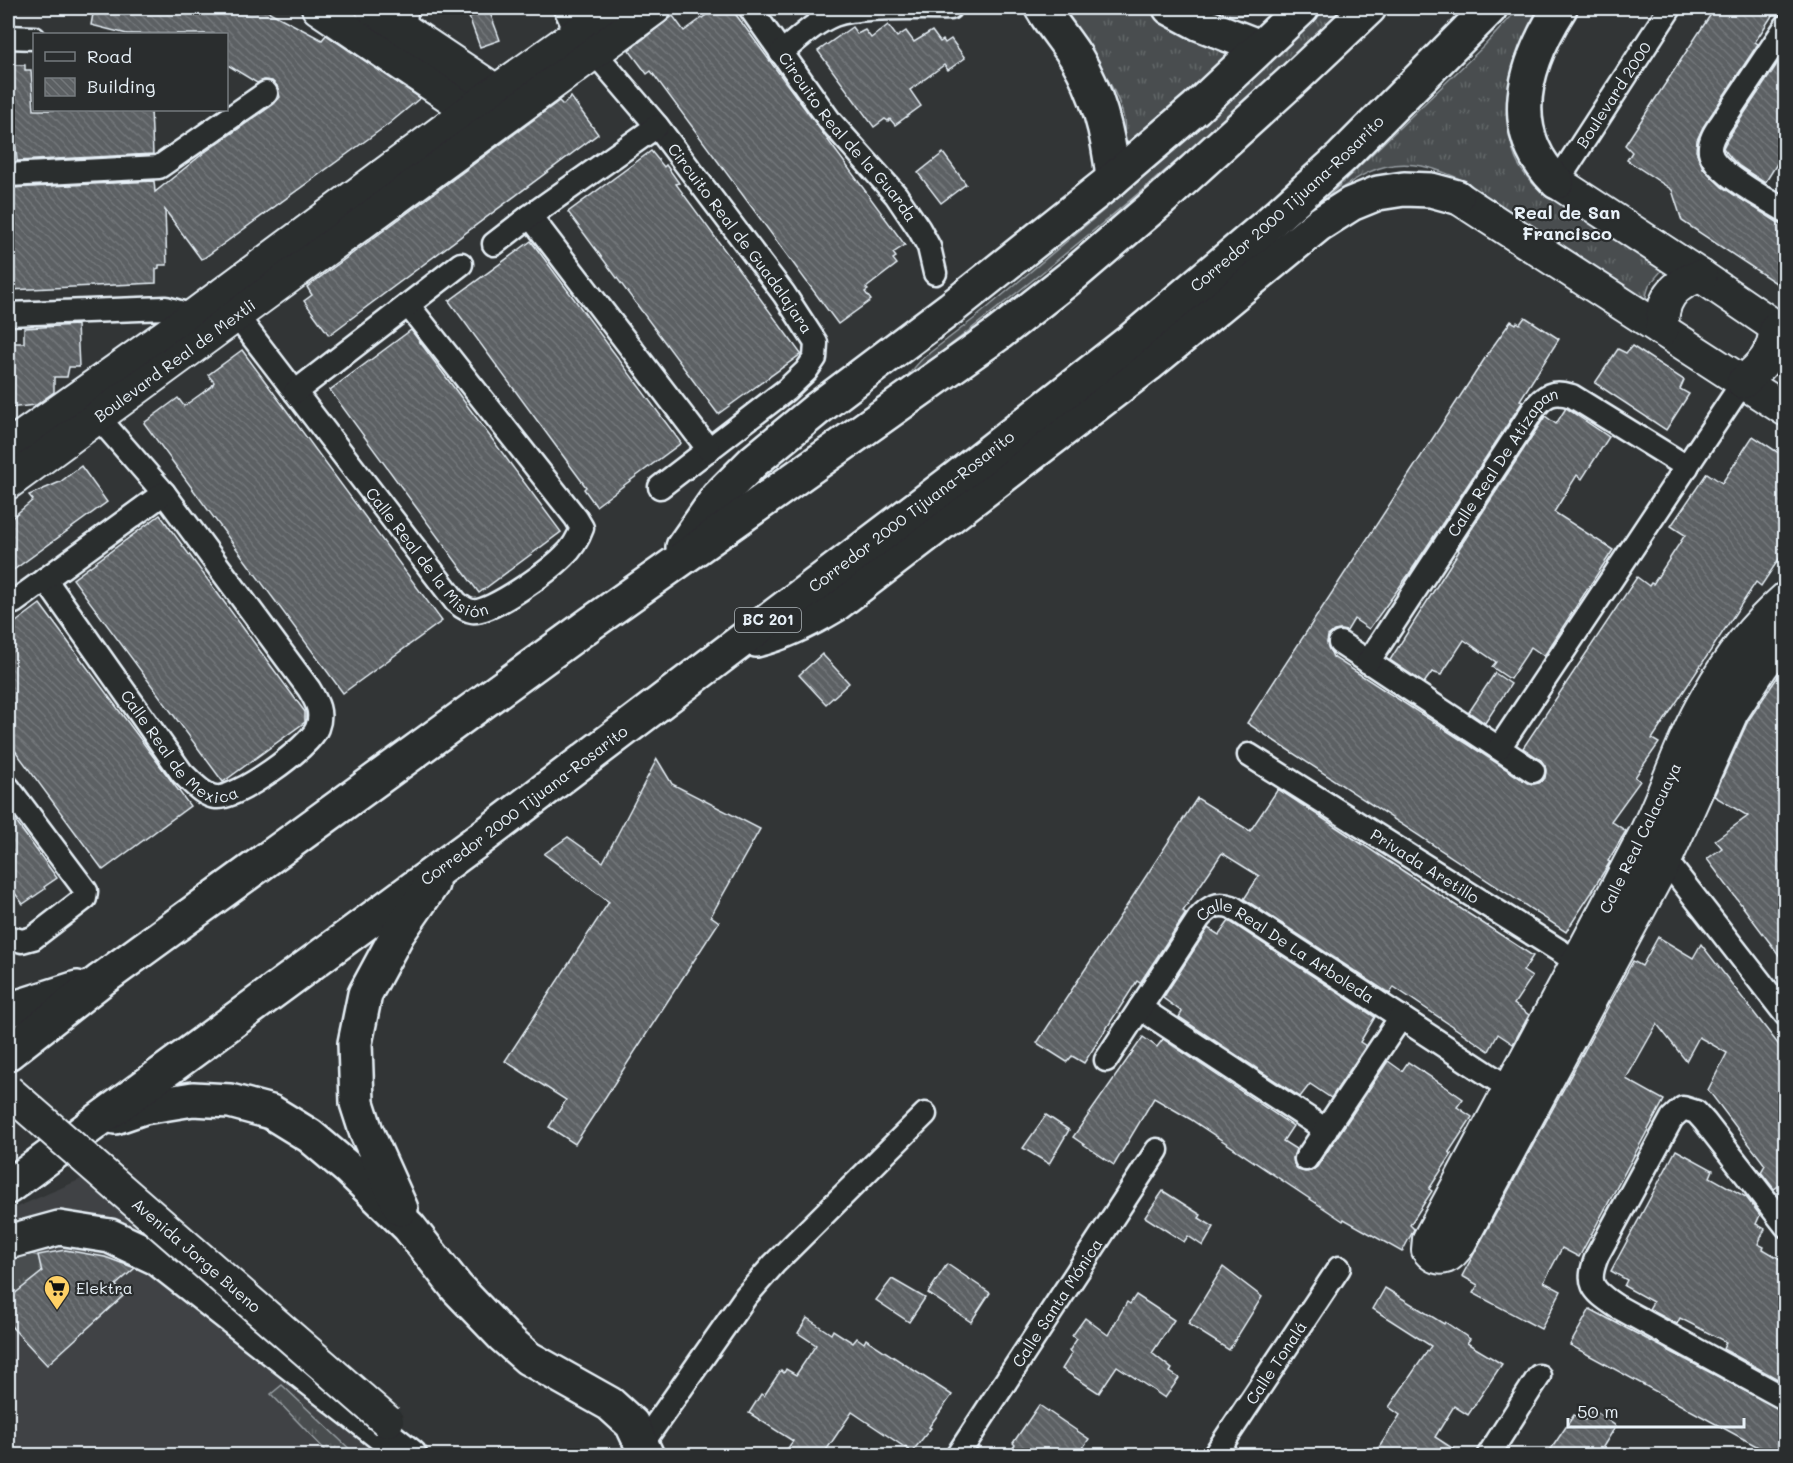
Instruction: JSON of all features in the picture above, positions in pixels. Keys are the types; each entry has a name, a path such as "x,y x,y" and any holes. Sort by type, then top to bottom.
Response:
{"highway":[{"path":"1042,8 1077,59 1097,99 1110,147 1113,180"},
{"path":"1170,8 1198,23 1260,47"},
{"path":"668,567 718,497 754,460 1113,180 1196,108 1302,8"},
{"path":"8,1053 101,980 668,567 998,334 1072,276 1162,199 1369,8"},
{"name":"Corredor 2000 Tijuana-Rosarito","path":"8,1187 446,864 955,479 1129,342 1239,249 1342,157 1490,8"},
{"path":"1557,182 1544,169 1533,151 1527,135 1524,114 1530,68 1539,42 1560,8"},
{"path":"731,647 771,637 804,623 835,605 1148,365 1318,225 1351,204 1378,193 1404,189 1431,190 1456,197"},
{"path":"409,1227 374,1151 357,1103 355,1043 365,994 399,933 446,864"},
{"path":"8,1010 101,980"},
{"path":"91,1125 144,1107 193,1099 230,1101 271,1112 310,1136 349,1169 409,1227 458,1288 503,1336 528,1358 610,1404 632,1424 645,1450"},
{"path":"8,1242 59,1228 110,1236 157,1258 410,1455"}],"street":[{"path":"318,8 399,30 478,122"},
{"path":"372,8 399,30 503,101"},
{"name":"Boulevard Real de Mextli","path":"8,447 193,316 333,227 478,122 579,31 613,8"},
{"name":"Boulevard Real de Mextli","path":"579,31 655,8"},
{"name":"Circuito Real de la Guarda","path":"750,8 830,121 897,195 929,247 935,273"},
{"path":"781,53 814,26 835,15 857,10 950,8"},
{"name":"Boulevard 2000","path":"1557,182 1670,8"},
{"path":"1785,26 1719,124 1710,151 1717,165 1732,177 1785,211"},
{"name":"Circuito Real de Guadalajara","path":"579,31 657,126 784,294 816,343 815,358 793,384 660,487"},
{"path":"8,37 33,38"},
{"path":"8,175 159,167 226,114 266,93"},
{"name":"Circuito Real de Guadalajara","path":"494,244 657,126"},
{"path":"1499,748 1743,382 1768,357 1781,331 1557,182"},
{"path":"1456,197 1785,410"},
{"path":"530,216 709,450"},
{"name":"Boulevard Real de Mextli","path":"8,483 236,315 333,227"},
{"path":"295,392 461,264"},
{"path":"1662,330 1661,315 1665,302 1675,289 1687,280 1701,276"},
{"name":"Calle Real de la Misión","path":"236,315 456,602 470,611 480,611 490,608 547,570 573,546 582,528 408,305"},
{"path":"8,314 166,308 193,316"},
{"name":"Calle Real De Atizapan","path":"1368,662 1533,410 1551,393 1560,392 1572,396 1687,467"},
{"name":"Calle Real de Mexica","path":"45,579 182,773 205,793 216,797 228,796 244,789 304,746 317,729 320,713 318,703 164,493 97,416"},
{"path":"14,602 164,493"},
{"name":"Calle Real Calacuaya","path":"1523,1097 1590,970 1645,833 1706,698 1736,652 1785,598"},
{"name":"Calle Real Calacuaya","path":"1590,970 1666,859 1732,712 1785,636"},
{"path":"1340,643 1533,771"},
{"name":"Privada Aretillo","path":"1249,755 1590,970"},
{"path":"8,787 86,891 86,898 33,938 22,941 8,938"},
{"path":"1645,833 1785,1015"},
{"name":"Calle Real De La Arboleda","path":"1106,1060 1199,918 1212,906 1222,904 1232,907 1523,1097"},
{"path":"1140,1008 1326,1130"},
{"name":"Calle Real De La Arboleda","path":"1306,1159 1401,1017"},
{"name":"Avenida Jorge Bueno","path":"8,1091 425,1455"},
{"path":"1785,1226 1705,1122 1696,1112 1683,1108 1672,1118 1597,1256 1590,1277 1596,1291 1616,1306 1785,1400"},
{"path":"645,1450 746,1296 782,1256 925,1114"},
{"name":"Calle Santa Mónica","path":"957,1455 1156,1150"},
{"name":"Calle Tonalá","path":"1214,1455 1339,1268"},
{"path":"1488,1455 1539,1376"}],"shaded area":[{"path":"95,1173 428,1455 8,1455 8,1211"}],"green space":[{"path":"1056,8 1153,8 1207,42 1235,54 1118,157 1124,120 1114,91 1096,61"},
{"path":"1210,8 1266,8 1252,14 1238,16"},
{"path":"1327,8 1347,8 1184,155 1015,295 899,385 923,358 975,318 1122,195"},
{"path":"1519,8 1549,8 1523,54 1510,84 1507,118 1515,158 1535,186 1663,269 1649,285 1645,300 1466,182 1422,166 1403,164 1386,166 1369,172 1352,181 1315,209 1484,46"},
{"path":"27,1253 39,1256 42,1272 8,1299 8,1258"},
{"path":"282,1385 356,1455 330,1455 271,1394"}],"building":[{"path":"94,8 262,8 322,40 326,35 420,98 390,123 204,258 201,259 165,210 167,265 159,265 156,269 156,283 10,290 8,203 11,203 10,188 154,181 155,192 205,152 274,104 280,97 277,86 272,81 264,80 257,83 228,65 228,33 123,33 91,25"},
{"path":"716,8 731,8 905,245 893,253 896,257 893,259 897,264 866,288 868,290 865,292 871,300 838,324 651,71 647,74 629,50 673,16 684,31"},
{"path":"1715,8 1777,8 1755,42 1758,44 1703,127 1697,140 1696,151 1703,168 1722,187 1785,227 1785,289 1682,221 1672,190 1627,160 1632,152 1625,145"},
{"path":"489,10 500,40 480,47 469,17"},
{"path":"888,25 897,37 906,31 914,42 932,31 940,42 943,40 945,43 951,39 965,58 948,70 944,65 910,90 921,106 895,125 890,119 888,121 885,119 874,127 818,51 852,27 857,34 865,30 871,38"},
{"path":"1781,58 1785,61 1785,151 1765,183 1739,166 1723,148"},
{"path":"8,65 25,65 25,70 31,70 33,111 151,111 153,154 17,161 15,139 8,136"},
{"path":"571,97 598,134 329,335 304,301 312,295 307,287 559,101 563,105"},
{"path":"651,151 664,167 666,165 679,183 676,184 801,354 718,414 568,212"},
{"path":"943,153 966,184 941,203 918,173"},
{"path":"531,241 681,443 596,506 584,489 586,487 449,301"},
{"path":"1525,317 1559,339 1520,400 1523,401 1409,574 1369,629 1354,619 1347,631 1334,631 1328,636 1327,643 1333,657 1526,782 1539,783 1545,778 1546,771 1541,760 1523,748 1637,577 1649,586 1653,584 1685,535 1671,526 1707,473 1722,483 1753,436 1785,457 1785,550 1761,586 1756,582 1652,739 1659,743 1635,777 1640,781 1611,821 1626,831 1594,889 1566,932 1247,723 1491,349 1511,321 1520,324"},
{"path":"77,325 79,367 69,367 67,377 54,377 54,392 36,405 8,408 8,343 24,343 24,328"},
{"path":"411,330 561,532 479,593 330,390"},
{"path":"1632,346 1684,380 1680,389 1689,394 1666,430 1595,383 1618,349 1626,353"},
{"path":"242,350 442,621 343,693 144,423 178,398 184,406 212,386 214,382 208,375"},
{"path":"1566,408 1609,437 1582,479 1577,475 1554,512 1613,550 1544,656 1531,647 1510,679 1492,667 1496,662 1464,640 1441,675 1432,672 1424,683 1390,660 1545,416 1556,424"},
{"path":"81,466 107,502 8,574 8,521 33,500 29,495 60,482"},
{"path":"160,515 305,712 305,722 223,782 73,579"},
{"path":"40,604 190,806 103,870 8,741 8,628"},
{"path":"822,654 849,683 826,704 799,675"},
{"path":"1785,666 1785,963 1707,859 1722,848 1715,840 1748,816 1714,796 1748,721"},
{"path":"1495,673 1511,684 1485,723 1469,712"},
{"path":"657,759 672,784 760,829 711,916 719,922 575,1144 549,1127 566,1100 505,1061 609,902 544,854 568,837 603,862"},
{"path":"1278,789 1533,956 1523,971 1532,977 1514,1004 1529,1015 1513,1044 1498,1034 1489,1051 1394,987 1390,994 1244,899 1259,876 1222,853 1183,911 1186,913 1140,983 1137,981 1084,1063 1072,1056 1067,1062 1037,1043 1197,798 1250,831"},
{"path":"8,811 57,878 23,904 8,884"},
{"path":"1229,921 1375,1017 1360,1042 1366,1046 1331,1098 1310,1084 1300,1097 1179,1017 1182,1012 1163,998 1208,928 1219,935"},
{"path":"1658,937 1693,958 1701,944 1785,1053 1785,1193 1780,1185 1774,1189 1761,1172 1765,1165 1708,1090 1727,1053 1699,1037 1686,1061 1657,1024 1626,1079 1664,1100 1579,1257 1562,1248 1544,1282 1561,1291 1541,1329 1473,1293 1478,1285 1462,1276 1633,961 1642,966"},
{"path":"1143,1037 1157,1047 1163,1039 1293,1126 1283,1141 1296,1149 1294,1164 1298,1170 1305,1172 1317,1167 1388,1061 1402,1071 1408,1062 1446,1087 1463,1099 1457,1107 1472,1117 1449,1152 1452,1154 1429,1189 1432,1191 1410,1225 1414,1229 1402,1252 1344,1219 1343,1221 1190,1119 1154,1098 1114,1165 1073,1137"},
{"path":"1046,1115 1069,1130 1049,1164 1023,1148"},
{"path":"1676,1150 1713,1170 1710,1177 1746,1197 1760,1215 1756,1224 1765,1229 1758,1244 1785,1262 1785,1383 1723,1349 1726,1342 1680,1318 1677,1324 1649,1309 1653,1302 1624,1286 1627,1280 1611,1271"},
{"path":"1163,1191 1201,1215 1199,1218 1214,1227 1203,1246 1188,1236 1184,1242 1145,1217"},
{"name":"Elektra","path":"65,1250 105,1257 135,1268 116,1285 123,1296 47,1365 8,1323 8,1299 42,1272 38,1255"},
{"path":"947,1264 990,1293 971,1322 928,1293"},
{"path":"1223,1267 1262,1297 1229,1350 1188,1324"},
{"path":"892,1279 925,1298 909,1322 876,1300"},
{"path":"1385,1288 1444,1324 1445,1322 1470,1339 1467,1343 1502,1364 1468,1415 1454,1406 1435,1437 1463,1455 1374,1455 1400,1415 1389,1407 1431,1346 1373,1309"},
{"path":"1136,1295 1174,1320 1152,1353 1172,1369 1170,1372 1179,1378 1165,1398 1117,1366 1099,1393 1062,1369 1077,1339 1072,1336 1085,1318 1108,1335 1127,1302 1130,1304"},
{"path":"1590,1309 1785,1412 1785,1455 1773,1455 1570,1345"},
{"path":"807,1318 831,1334 833,1330 853,1343 857,1338 864,1343 866,1339 952,1395 912,1452 852,1412 823,1455 783,1455 793,1441 749,1413 761,1394 764,1396 781,1370 784,1373 786,1369 796,1375 816,1345 798,1333"},
{"path":"1039,1405 1089,1439 1078,1455 1008,1455 1015,1445 1013,1443"},
{"path":"1592,1409 1616,1426 1598,1455 1547,1455 1574,1415 1585,1420"}],"place":[{"name":"Elektra","path":"57,1311"}],"district":[{"name":"Real de San Francisco","path":"1567,223"}]}
